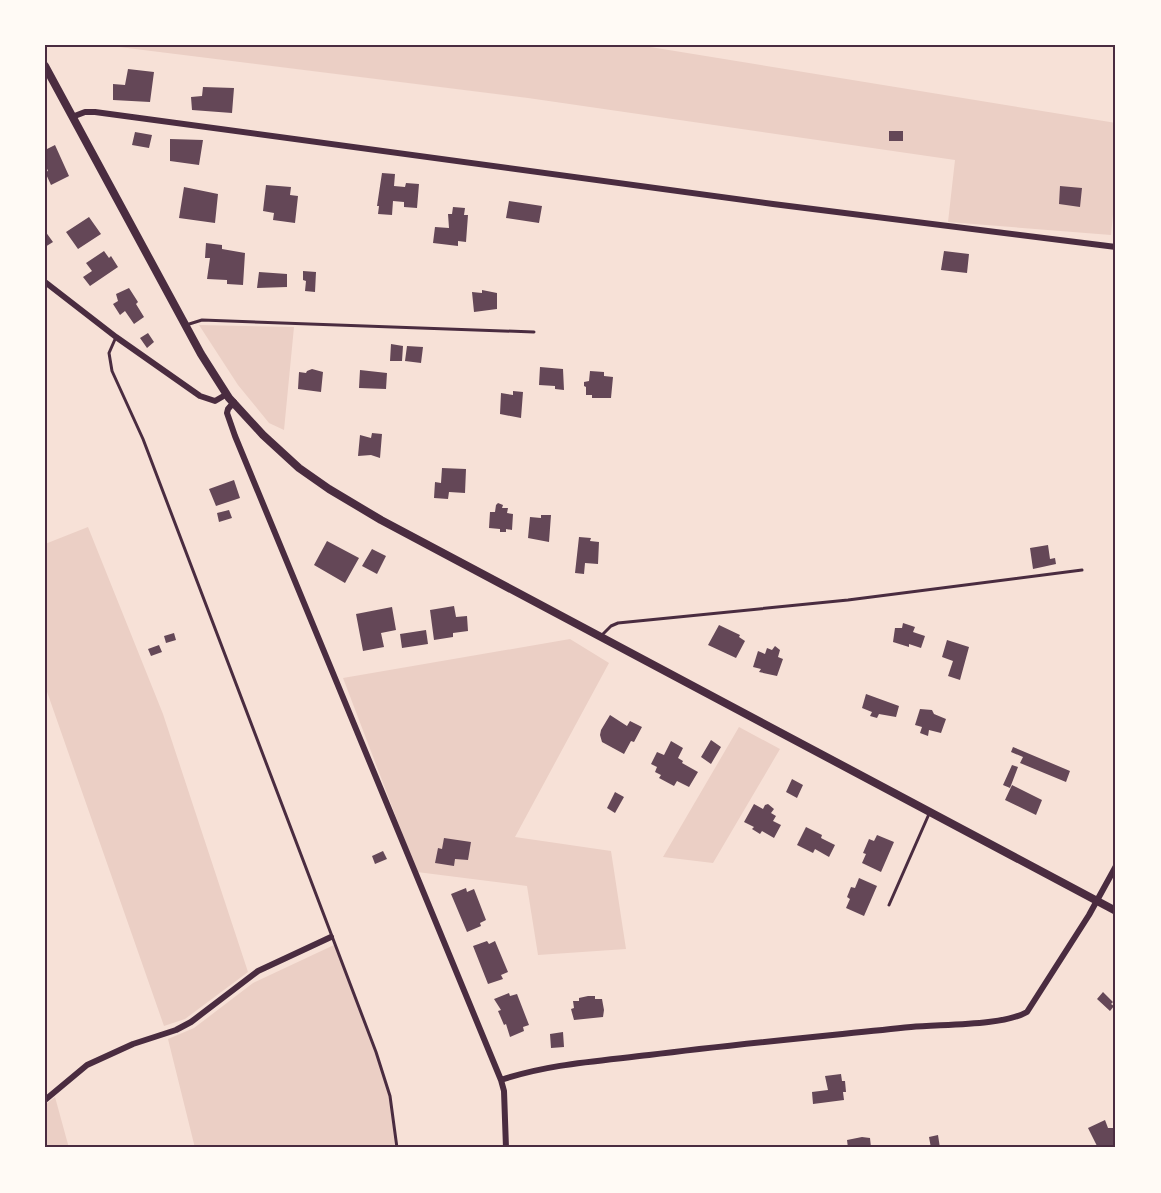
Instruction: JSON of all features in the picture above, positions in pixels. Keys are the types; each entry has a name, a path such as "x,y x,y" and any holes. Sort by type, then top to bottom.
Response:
{"street":[{"path":"45,66 212,372 234,402 275,447 299,468 381,520 1116,911"},
{"path":"72,117 86,112 95,112 773,204 1116,247"},
{"path":"45,282 116,337 200,396 214,401 227,394"},
{"path":"234,402 228,409 231,425 501,1080 504,1091 506,1148"},
{"path":"501,1080 532,1071 602,1060 1018,1017 1027,1012 1097,901 1116,866"},
{"path":"45,1100 87,1065 133,1044 176,1030 191,1022 258,971 331,937"}],"lane":[{"path":"185,325 202,320 534,332"},
{"path":"116,337 109,353 112,370 131,410 230,665 376,1052 390,1096 397,1148"},
{"path":"600,637 605,630 618,623 848,600 1082,570"},
{"path":"889,905 930,813"}],"shaded area":[{"path":"103,45 638,45 1116,123 1116,184 1111,235 948,222 955,160 528,98"},
{"path":"199,325 294,327 284,430 269,423 238,385"},
{"path":"88,527 163,714 248,972 185,1019 164,1026 45,686 45,544"},
{"path":"570,639 609,663 515,837 611,851 626,949 538,955 527,886 417,872 343,678"},
{"path":"739,727 780,749 713,863 663,857"},
{"path":"334,945 376,1052 390,1096 395,1148 195,1148 168,1039 194,1028 253,983"},
{"path":"55,1097 69,1148 45,1148 45,1105"}],"building":[{"path":"128,69 154,72 150,102 113,100 113,84 125,85"},
{"path":"203,87 234,88 232,113 192,110 191,97 202,96"},
{"path":"889,131 903,131 903,141 889,141"},
{"path":"135,132 152,135 149,148 132,145"},
{"path":"170,139 203,140 199,165 170,161"},
{"path":"55,145 69,176 51,185 45,172 48,171 45,164 45,150"},
{"path":"382,173 395,174 394,186 405,187 406,183 419,184 417,208 404,207 404,202 393,201 392,215 378,214"},
{"path":"266,185 291,187 290,195 298,196 295,223 273,220 274,213 263,211"},
{"path":"1060,186 1082,188 1080,207 1059,204"},
{"path":"184,187 218,194 215,223 179,218"},
{"path":"509,201 542,206 539,223 506,218"},
{"path":"453,207 465,208 464,215 468,215 466,242 458,241 458,246 433,243 435,227 449,228 448,214 452,214"},
{"path":"89,217 101,234 78,249 66,232"},
{"path":"45,231 53,242 45,247"},
{"path":"206,243 222,245 222,249 245,253 243,285 227,284 227,280 207,279 210,258 205,258"},
{"path":"104,251 109,258 111,256 118,267 90,286 83,277 92,271 86,263"},
{"path":"944,251 969,254 967,273 941,270"},
{"path":"303,271 316,272 315,292 305,291 306,281 303,280"},
{"path":"259,272 287,274 287,287 257,288"},
{"path":"129,288 144,317 134,324 125,311 120,315 113,304 118,301 116,294"},
{"path":"482,290 497,293 497,309 474,312 472,292 482,293"},
{"path":"148,333 154,342 147,348 140,338"},
{"path":"391,344 403,346 402,361 390,361"},
{"path":"407,346 423,347 421,363 405,361"},
{"path":"540,367 563,369 564,390 555,389 555,386 539,385"},
{"path":"312,369 323,372 321,392 298,389 299,372 306,373"},
{"path":"360,370 387,373 386,389 359,388"},
{"path":"590,371 604,372 604,376 613,377 611,398 592,398 592,395 586,395 584,382 589,381"},
{"path":"513,391 523,392 521,418 500,414 501,393 513,395"},
{"path":"372,433 382,434 380,458 371,455 358,456 360,435 371,438"},
{"path":"442,468 466,469 465,493 449,492 448,499 434,498 435,482 441,483"},
{"path":"234,480 240,498 216,506 209,489"},
{"path":"498,503 503,505 502,508 508,508 507,513 513,514 512,530 506,529 506,532 500,532 500,529 489,528 490,512 495,512"},
{"path":"229,510 232,518 219,522 217,513"},
{"path":"541,515 551,515 549,542 528,538 530,517 541,518"},
{"path":"579,537 591,538 590,541 599,542 598,564 585,563 584,574 575,573"},
{"path":"327,541 359,558 345,583 314,565"},
{"path":"1048,545 1050,559 1055,558 1056,564 1033,569 1030,548"},
{"path":"372,549 386,556 377,574 362,566"},
{"path":"454,606 456,617 467,616 468,631 453,633 453,637 434,640 430,610"},
{"path":"392,607 396,630 381,633 384,647 363,651 356,614"},
{"path":"903,623 915,627 913,632 925,636 921,648 893,642 895,628 902,628"},
{"path":"719,625 740,635 739,637 745,641 736,658 708,645"},
{"path":"426,630 428,644 402,648 400,634"},
{"path":"174,633 176,640 166,643 164,636"},
{"path":"947,640 969,647 960,680 948,676 953,661 942,657"},
{"path":"159,645 162,652 151,656 148,649"},
{"path":"775,646 780,650 778,657 783,659 777,676 759,672 761,669 753,667 758,651 765,654 767,648 772,650"},
{"path":"866,694 899,706 896,717 879,714 877,718 870,716 872,712 862,708"},
{"path":"920,709 932,710 934,714 946,719 941,733 929,730 928,736 920,733 922,727 915,725"},
{"path":"610,715 627,726 630,721 642,727 624,754 602,742 601,730"},
{"path":"711,740 721,747 711,764 701,757"},
{"path":"671,741 683,748 678,758 683,761 682,763 698,772 689,787 677,781 674,786 659,778 661,775 655,772 657,767 651,764 657,752 664,755"},
{"path":"1013,747 1070,771 1066,782 1020,763 1023,757 1011,752"},
{"path":"1012,765 1018,767 1010,788 1003,785"},
{"path":"792,779 803,785 797,798 786,792"},
{"path":"1012,785 1042,800 1036,815 1005,800"},
{"path":"615,792 624,797 615,813 607,808"},
{"path":"754,804 763,809 768,804 774,809 771,813 776,816 773,821 781,825 774,838 762,831 760,834 752,829 754,827 744,822"},
{"path":"806,827 835,845 829,857 815,849 813,853 797,845"},
{"path":"877,835 894,842 881,872 862,863 866,854 863,853 869,839 874,841"},
{"path":"444,838 471,842 468,860 455,859 454,866 435,863 438,848 442,849"},
{"path":"383,851 387,859 375,864 372,856"},
{"path":"859,878 877,886 864,916 846,908 850,899 847,897 851,887 855,888"},
{"path":"466,888 467,892 474,889 486,920 480,923 481,926 467,932 451,894"},
{"path":"487,941 489,944 495,941 508,972 501,975 503,979 488,984 473,946"},
{"path":"1103,992 1113,1002 1111,1004 1114,1006 1110,1011 1097,999"},
{"path":"509,993 510,996 517,994 529,1025 523,1027 524,1031 510,1037 506,1024 504,1025 498,1011 501,1010 494,999"},
{"path":"588,996 602,999 603,1017 574,1020 571,1009 574,1008 573,1001 579,1001 579,998"},
{"path":"563,1032 564,1047 551,1048 550,1034"},
{"path":"841,1074 842,1081 845,1081 844,1100 813,1104 812,1092 828,1090 825,1076"},
{"path":"1105,1120 1108,1128 1116,1128 1116,1148 1098,1148 1088,1128"},
{"path":"938,1135 940,1148 931,1148 929,1137"},
{"path":"870,1138 871,1148 848,1148 847,1140"}]}
